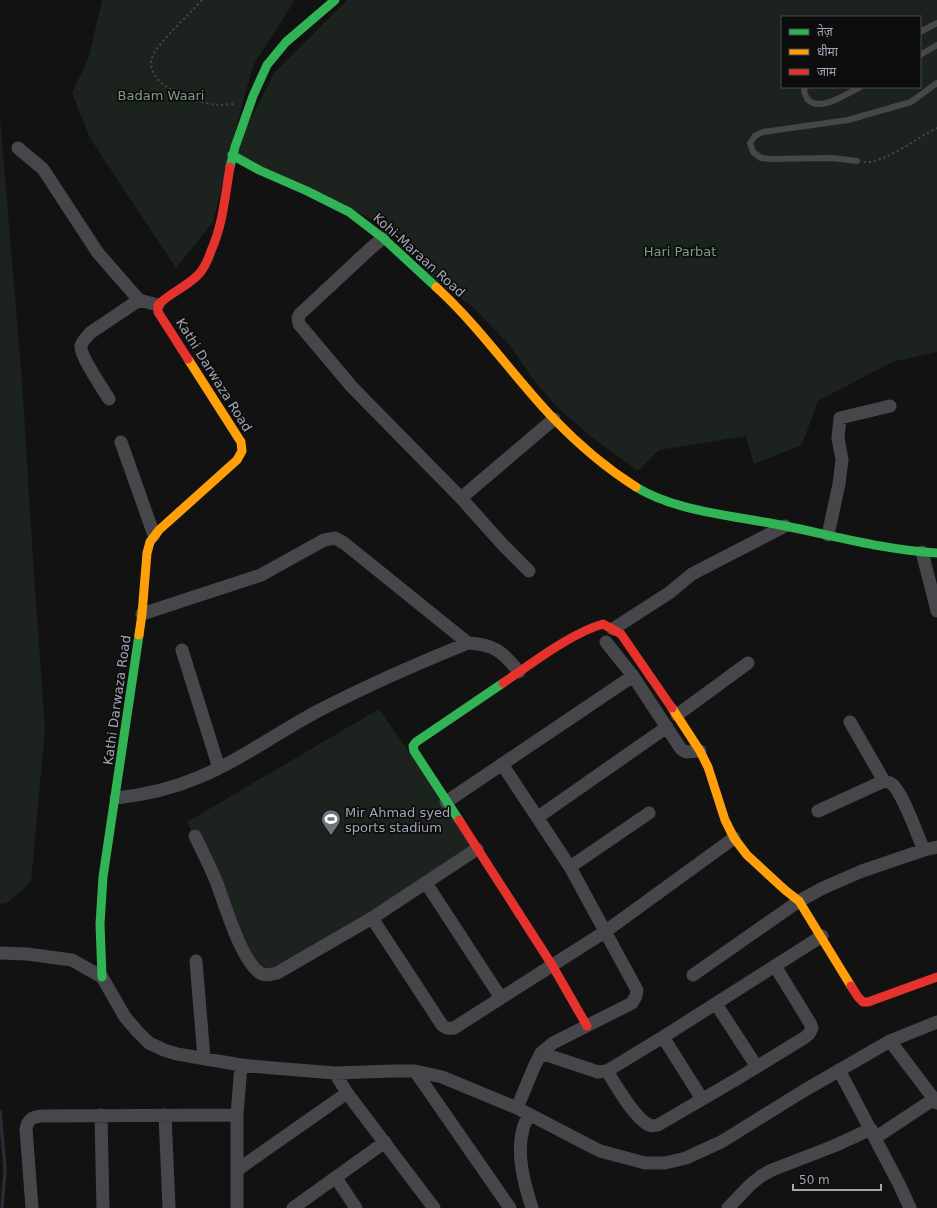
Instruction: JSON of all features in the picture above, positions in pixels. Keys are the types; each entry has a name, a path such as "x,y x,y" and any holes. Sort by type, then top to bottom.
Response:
{"street":[{"path":"18,148 43,169 98,253 139,300 158,305 162,300 195,278 203,268 218,231 222,216 232,155 263,72 273,57 301,29 335,0"},
{"name":"Kohi-Maraan Road","path":"232,155 259,170 307,191 348,212 383,238 455,304 554,419 596,458 617,475 644,492 680,506 828,535 922,552 937,553"},
{"path":"383,238 300,314 298,318 300,324 352,387 461,498 503,545 529,571"},
{"path":"109,399 85,358 81,348 83,341 90,333 139,300"},
{"name":"Kathi Darwaza Road","path":"102,977 100,924 103,876 116,798 142,614 147,553 154,535 229,468 237,460 242,451 241,442 158,312 158,305"},
{"path":"828,535 839,484 842,460 838,438 840,418 890,406"},
{"path":"461,498 554,419"},
{"path":"121,442 154,535"},
{"path":"613,629 669,593 692,574 785,526"},
{"path":"142,614 261,575 324,540 335,538 344,543 468,643"},
{"path":"922,552 937,611"},
{"path":"587,1026 552,965 414,752 413,746 416,742 557,647 592,626 603,624 621,634 700,751 708,767 725,820 734,838 747,855 799,901 822,936 858,997 863,1002 868,1002 937,977"},
{"path":"606,642 633,676 684,751 700,751"},
{"path":"116,798 140,796 198,778 219,768 316,712 374,683 468,643 482,643 496,649 507,658 519,672"},
{"path":"182,650 219,768"},
{"path":"677,715 748,663"},
{"path":"446,802 633,676"},
{"path":"850,722 884,781 893,785 900,794 924,850"},
{"path":"538,817 667,727"},
{"path":"502,764 570,867 606,930 637,990 636,996 632,1002 623,1008 553,1043 541,1053 534,1067 523,1111 523,1128 520,1145 524,1185 532,1208"},
{"path":"818,811 884,781"},
{"path":"570,867 649,813"},
{"path":"195,836 215,879 241,947 252,966 262,974 277,973 372,918 477,849"},
{"path":"372,918 442,1025 450,1029 454,1028 606,930 734,838"},
{"path":"693,975 799,901 823,888 862,870 937,847"},
{"path":"426,883 500,998"},
{"path":"541,1053 598,1072 607,1071 716,1004 822,936"},
{"path":"0,952 72,960 102,977 125,1017 149,1043 164,1050 177,1054 241,1065 335,1072 415,1071 442,1077 523,1111 600,1151 645,1163 665,1163 686,1158 721,1142 839,1070 890,1041 937,1022"},
{"path":"196,961 204,1058"},
{"path":"607,1071 638,1116 652,1126 658,1125 804,1038 809,1034 812,1028 810,1023 775,966"},
{"path":"716,1004 757,1067"},
{"path":"663,1037 702,1099"},
{"path":"728,1208 750,1184 772,1170 834,1146 873,1134 936,1101 890,1041"},
{"path":"237,1208 237,1115 241,1065"},
{"path":"839,1070 910,1208"},
{"path":"415,1071 510,1208"},
{"path":"335,1072 347,1093 434,1208"},
{"path":"237,1170 347,1093"},
{"path":"32,1208 26,1129 32,1117 101,1115 237,1115"},
{"path":"101,1115 103,1208"},
{"path":"165,1115 169,1208"},
{"path":"293,1208 385,1142"},
{"path":"336,1178 356,1208"}],"lane":[{"path":"921,32 937,24"},
{"path":"921,54 937,45"},
{"path":"857,161 832,158 761,158 753,152 750,143 755,136 762,132 848,120 910,102 937,83"},
{"path":"805,88 804,91 808,100 816,103 835,101 858,88"}],"path":[{"path":"202,0 158,46 152,56 151,65 153,74 159,82 174,91 199,102 218,105 251,102"},
{"path":"857,161 870,162 886,156 937,128"}],"green space":[{"name":"Badam Waari","path":"102,0 295,0 254,64 244,97 213,222 176,268 90,138 72,93 89,57"},
{"name":"Hari Parbat","path":"347,0 937,0 937,352 892,362 818,401 802,445 754,464 746,436 659,450 638,471 589,435 556,406 533,379 511,347 472,306 426,276 418,248 391,228 232,155 274,73"},
{"path":"0,118 22,382 45,729 31,882 7,903 0,904"},
{"name":"Mir Ahmad syed sports stadium","path":"379,709 477,849 262,974 187,822"}],"waterway":[{"path":"0,1111 5,1169 2,1208"}],"traffic: fast":[{"path":"230,167 235,147 253,96 267,65 286,42 335,0"},
{"path":"232,155 259,170 307,191 349,212 383,238 436,287"},
{"path":"636,487 652,495 688,508 785,526 879,546 937,553"},
{"path":"102,977 100,924 103,877 139,635"},
{"path":"459,820 414,751 413,746 416,742 503,683"}],"traffic: slow":[{"path":"436,287 467,318 539,403 563,428 603,464 636,487"},
{"path":"139,635 147,553 150,542 159,530 237,460 242,451 241,442 188,359"},
{"path":"672,708 700,751 708,767 725,820 734,838 747,855 799,901 851,986"}],"traffic: jam":[{"path":"188,359 158,312 158,305 193,279 200,273 206,264 221,220 230,167"},
{"path":"503,683 539,658 578,634 603,624 621,634 672,708"},
{"path":"459,820 552,965 587,1026"},
{"path":"851,986 863,1002 868,1002 937,977"}],"place":[{"name":"Mir Ahmad syed sports stadium","path":"331,836"}]}
